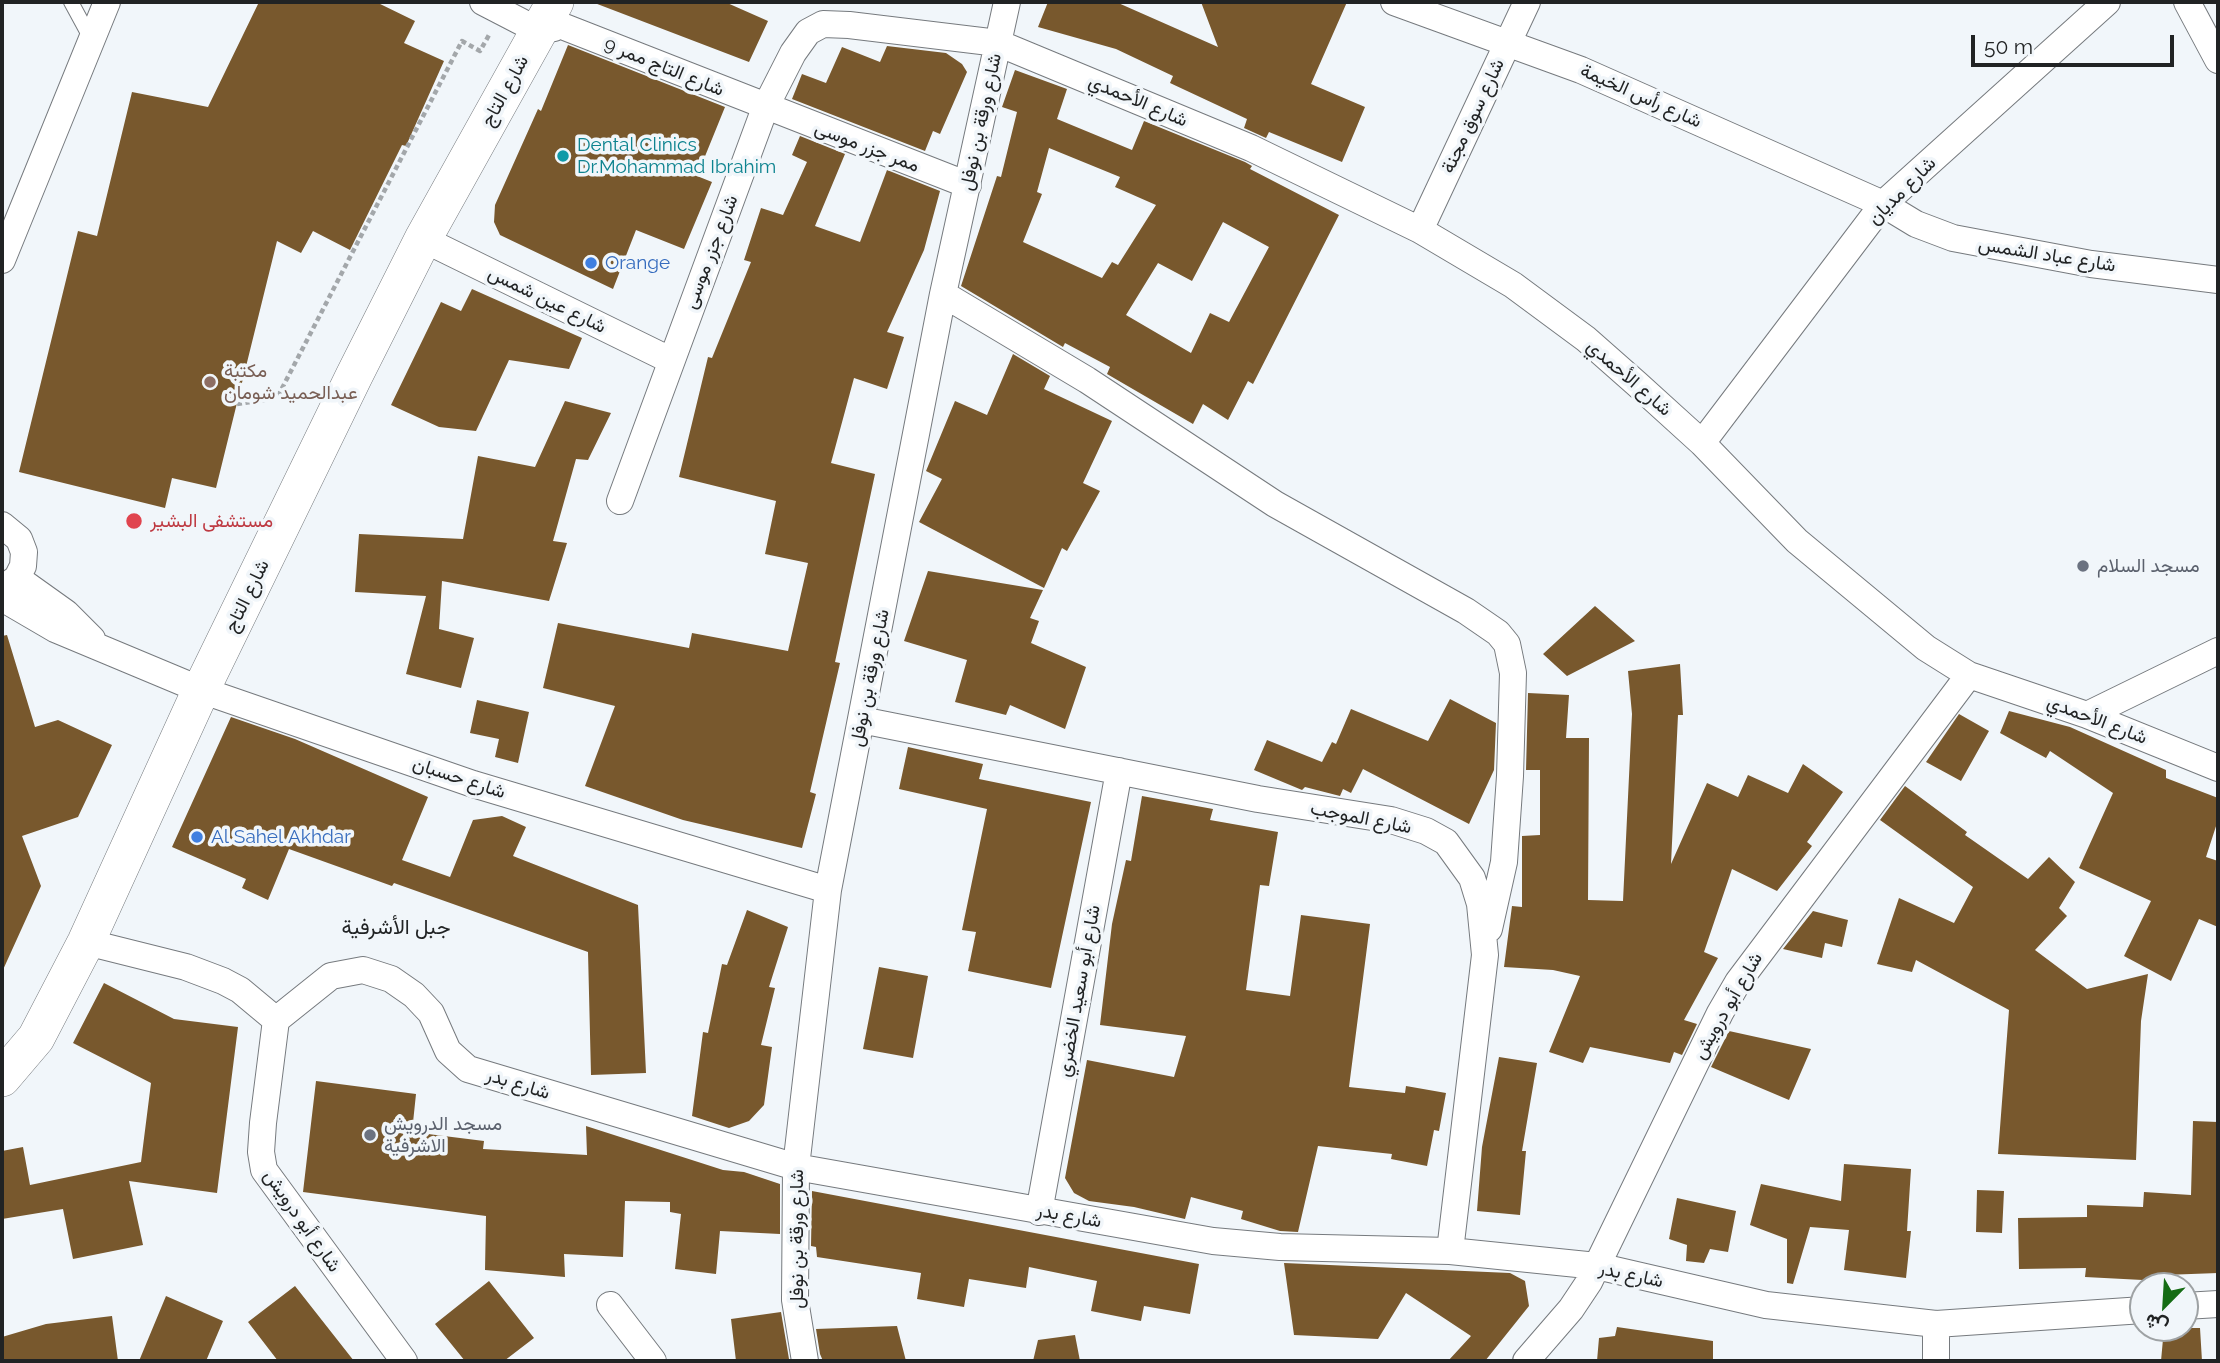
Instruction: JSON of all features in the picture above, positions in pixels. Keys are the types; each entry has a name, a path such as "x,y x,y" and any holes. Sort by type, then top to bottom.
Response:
{"street":[{"path":"2,260 90,37 107,2"},
{"name":"شارع ورقة بن نوفل","path":"805,1361 795,1300 796,1167 828,890 943,294 1007,2"},
{"name":"شارع رأس الخيمة","path":"1394,2 1581,70 1883,204"},
{"name":"شارع سوق مجنة","path":"1420,230 1527,2"},
{"name":"شارع مديان","path":"1702,443 1883,204 2107,2"},
{"path":"2187,2 2218,60"},
{"name":"شارع التاج ممر 9","path":"492,6 548,14 765,108"},
{"name":"شارع التاج","path":"2,1078 36,1038 86,942 201,690 423,239 548,14"},
{"name":"شارع جزر موسى","path":"620,501 765,108 793,53 808,32 824,24 998,43"},
{"name":"شارع الأحمدي","path":"998,43 1251,148 1420,230 1513,285 1586,339 1702,443 1797,541 1926,648 1969,675 2087,715 2218,768"},
{"name":"ممر جزر موسى","path":"765,108 968,185"},
{"name":"شارع عباد الشمس","path":"1883,204 1916,224 1971,243 2091,264 2218,280"},
{"name":"شارع عين شمس","path":"423,239 670,360"},
{"path":"943,294 1087,380 1275,504 1466,611 1498,633 1507,645 1513,673 1508,824 1485,955"},
{"path":"2,525 19,539 24,552 23,566 7,588"},
{"name":"شارع حسبان","path":"7,588 55,629 201,690 473,784 828,890"},
{"path":"2087,715 2218,651"},
{"name":"شارع أبو درويش","path":"1526,1361 1571,1309 1597,1266 1720,1013 1738,982 1969,675"},
{"name":"شارع الموجب","path":"861,720 1258,799 1391,820 1426,831 1446,842 1472,878 1480,904 1485,955 1450,1251"},
{"name":"شارع أبو سعيد الخضري","path":"1039,1212 1119,771"},
{"path":"86,942 186,967 223,982 240,990 276,1020"},
{"name":"شارع بدر","path":"276,1020 331,976 352,970 375,973 414,995 431,1013 448,1051 468,1069 796,1167 1213,1241 1280,1247 1450,1251 1597,1266 1766,1305 1936,1324 2129,1311"},
{"name":"شارع أبو درويش","path":"276,1020 263,1124 261,1152 264,1170 404,1361"},
{"path":"2199,1305 2218,1304"},
{"path":"610,1305 653,1361"},
{"path":"1936,1324 1936,1361"}],"lane":[{"path":"71,2 90,37"}],"path":[{"path":"237,404 277,398 462,41 480,51 492,6"}],"building":[{"path":"259,2 376,2 415,21 404,43 444,61 406,146 402,145 350,250 313,231 301,253 277,241 216,488 172,478 165,508 19,472 78,231 97,236 132,92 208,107"},
{"path":"592,2 725,2 768,21 749,62"},
{"path":"1048,2 1116,2 1218,47 1201,2 1347,2 1311,84 1365,107 1342,162 1269,132 1266,138 1244,128 1247,119 1170,83 1173,76 1116,49 1038,27"},
{"path":"568,45 725,107 697,176 712,182 684,249 636,230 613,289 500,235 494,222 495,205 538,109 541,111"},
{"path":"887,46 946,53 962,64 967,72 940,134 933,131 925,151 792,99 802,74 826,83 842,47 880,62"},
{"path":"1015,70 1067,89 1057,119 1132,150 1144,121 1245,162 1252,166 1250,169 1339,215 1253,384 1248,381 1228,420 1203,404 1193,424 1107,374 1110,367 1065,343 1063,347 961,286 997,176 1001,177 1017,112 1002,107","holes":["1049,148 1120,177 1115,187 1156,205 1118,265 1112,262 1102,278 1023,242 1042,194 1037,192","1223,222 1269,247 1229,322 1210,313 1191,353 1126,315 1158,263 1192,281"]},
{"path":"800,136 845,154 815,226 860,242 887,170 940,191 924,250 887,332 904,337 887,389 854,378 831,463 875,474 835,662 840,663 810,792 816,794 802,848 683,820 585,786 615,706 543,688 558,623 689,648 692,633 788,651 808,563 765,554 776,501 679,477 708,357 712,358 751,262 744,260 761,208 783,215 807,162 792,155"},
{"path":"472,289 582,338 569,369 509,360 476,431 439,427 391,405 441,302 461,311"},
{"path":"1013,354 1050,376 1044,389 1112,421 1083,483 1100,491 1067,551 1062,548 1044,588 919,522 942,479 926,471 955,401 987,415"},
{"path":"565,401 611,413 588,460 576,459 553,541 567,543 549,601 442,581 439,629 474,638 461,688 406,674 426,596 355,592 359,534 463,539 478,456 535,467"},
{"path":"928,571 1043,590 1030,618 1039,621 1031,643 1086,667 1065,729 1010,705 1006,715 955,702 967,660 904,641"},
{"path":"1595,606 1635,641 1567,676 1543,654"},
{"path":"7,635 35,727 58,720 112,745 78,817 22,836 41,886 2,972 2,636"},
{"path":"1680,664 1683,715 1678,715 1671,864 1707,783 1738,797 1748,775 1788,793 1803,764 1843,792 1807,842 1812,846 1777,891 1732,869 1704,952 1718,958 1684,1020 1697,1024 1682,1055 1674,1052 1670,1063 1590,1047 1583,1063 1549,1052 1580,976 1553,970 1504,967 1512,906 1522,907 1522,836 1540,835 1540,770 1526,770 1528,693 1569,695 1566,738 1589,738 1588,900 1623,901 1632,714 1628,671"},
{"path":"1450,699 1496,723 1494,770 1469,824 1363,769 1351,793 1343,789 1340,796 1305,787 1302,790 1254,770 1267,740 1322,762 1332,742 1336,744 1351,709 1428,741"},
{"path":"477,700 529,712 518,763 495,757 499,739 470,733"},
{"path":"2009,711 2070,727 2166,770 2166,778 2218,798 2218,820 2206,857 2218,861 2218,927 2199,919 2171,981 2124,956 2151,901 2079,868 2113,793 2050,751 2046,758 2000,733"},
{"path":"1959,714 1989,731 1961,781 1926,762"},
{"path":"231,717 295,739 428,797 402,860 450,877 473,820 502,816 526,827 513,856 638,905 646,1073 591,1075 588,952 289,849 268,900 242,888 246,879 172,847"},
{"path":"908,747 983,764 979,779 1091,802 1051,988 968,971 976,932 962,930 987,809 899,789"},
{"path":"1905,786 1967,832 1965,835 2028,879 2049,857 2075,882 2059,908 2067,916 2035,950 2087,989 2148,974 2141,1021 2136,1160 1998,1154 2009,1010 1916,960 1912,972 1877,964 1899,898 1954,923 1973,887 1880,820"},
{"path":"1142,796 1213,809 1210,820 1278,832 1269,886 1260,885 1246,990 1290,996 1301,915 1370,924 1349,1087 1405,1093 1406,1086 1446,1093 1439,1131 1434,1130 1427,1166 1391,1159 1392,1154 1318,1146 1298,1232 1280,1231 1241,1219 1243,1211 1191,1197 1185,1219 1134,1207 1089,1201 1074,1193 1065,1178 1087,1060 1174,1077 1186,1036 1100,1025 1112,924 1126,860 1131,861"},
{"path":"747,910 788,927 769,987 775,988 761,1045 772,1047 764,1105 749,1121 729,1128 692,1116 703,1032 708,1033 722,964 727,965"},
{"path":"1813,911 1848,920 1842,947 1825,943 1822,958 1783,949"},
{"path":"879,967 928,976 913,1058 863,1049"},
{"path":"104,983 174,1019 238,1027 217,1193 129,1181 143,1245 73,1259 63,1209 2,1219 2,1151 23,1147 30,1185 141,1162 151,1083 73,1043"},
{"path":"1729,1031 1811,1049 1789,1100 1711,1067"},
{"path":"1499,1057 1537,1063 1522,1151 1526,1151 1520,1215 1477,1211 1482,1147"},
{"path":"316,1081 416,1094 412,1132 484,1141 483,1149 587,1155 586,1126 723,1170 744,1172 780,1184 780,1234 720,1231 716,1274 675,1269 681,1214 670,1212 670,1202 625,1201 623,1257 564,1254 565,1277 485,1270 486,1216 303,1192"},
{"path":"2193,1121 2218,1122 2218,1273 2129,1272 2129,1279 2085,1277 2086,1268 2019,1269 2018,1218 2087,1217 2087,1205 2143,1207 2144,1192 2191,1195"},
{"path":"1844,1164 1911,1169 1907,1231 1911,1231 1906,1278 1844,1270 1849,1230 1810,1227 1793,1284 1787,1283 1787,1239 1750,1225 1761,1184 1841,1201"},
{"path":"1977,1190 2004,1191 2002,1233 1976,1232"},
{"path":"812,1191 1199,1264 1190,1314 1144,1306 1141,1321 1091,1311 1097,1281 1029,1267 1026,1288 969,1279 964,1307 917,1299 921,1273 817,1257 816,1247 811,1246"},
{"path":"1677,1198 1736,1211 1728,1252 1710,1249 1704,1263 1686,1261 1687,1245 1669,1239"},
{"path":"1284,1263 1510,1273 1525,1281 1529,1306 1485,1361 1448,1361 1471,1336 1406,1293 1378,1339 1294,1335"},
{"path":"489,1281 534,1338 504,1361 465,1361 435,1324"},
{"path":"295,1286 354,1361 278,1361 248,1322"},
{"path":"166,1296 223,1321 206,1361 139,1361"},
{"path":"781,1312 789,1359 736,1361 731,1319"},
{"path":"112,1316 118,1361 2,1361 2,1337 46,1324"},
{"path":"897,1326 906,1361 823,1361 820,1354 816,1329"},
{"path":"1617,1327 1713,1341 1713,1361 1597,1361 1599,1338 1615,1336"},
{"path":"2200,1328 2202,1361 2161,1361 2163,1342 2199,1342"},
{"path":"1075,1335 1080,1361 1033,1361 1038,1340"}],"place":[{"name":"Dental Clinics Dr.Mohammad Ibrahim","path":"563,156"},
{"name":"Orange","path":"591,263"},
{"name":"مكتبة عبدالحميد شومان","path":"210,382"},
{"name":"مستشفى البشير","path":"134,521"},
{"name":"مسجد السلام","path":"2083,566"},
{"name":"Al Sahel Akhdar","path":"197,837"},
{"name":"مسجد الدرويش الاشرفية","path":"370,1135"}],"district":[{"name":"جبل الأشرفية","path":"396,928"}]}
